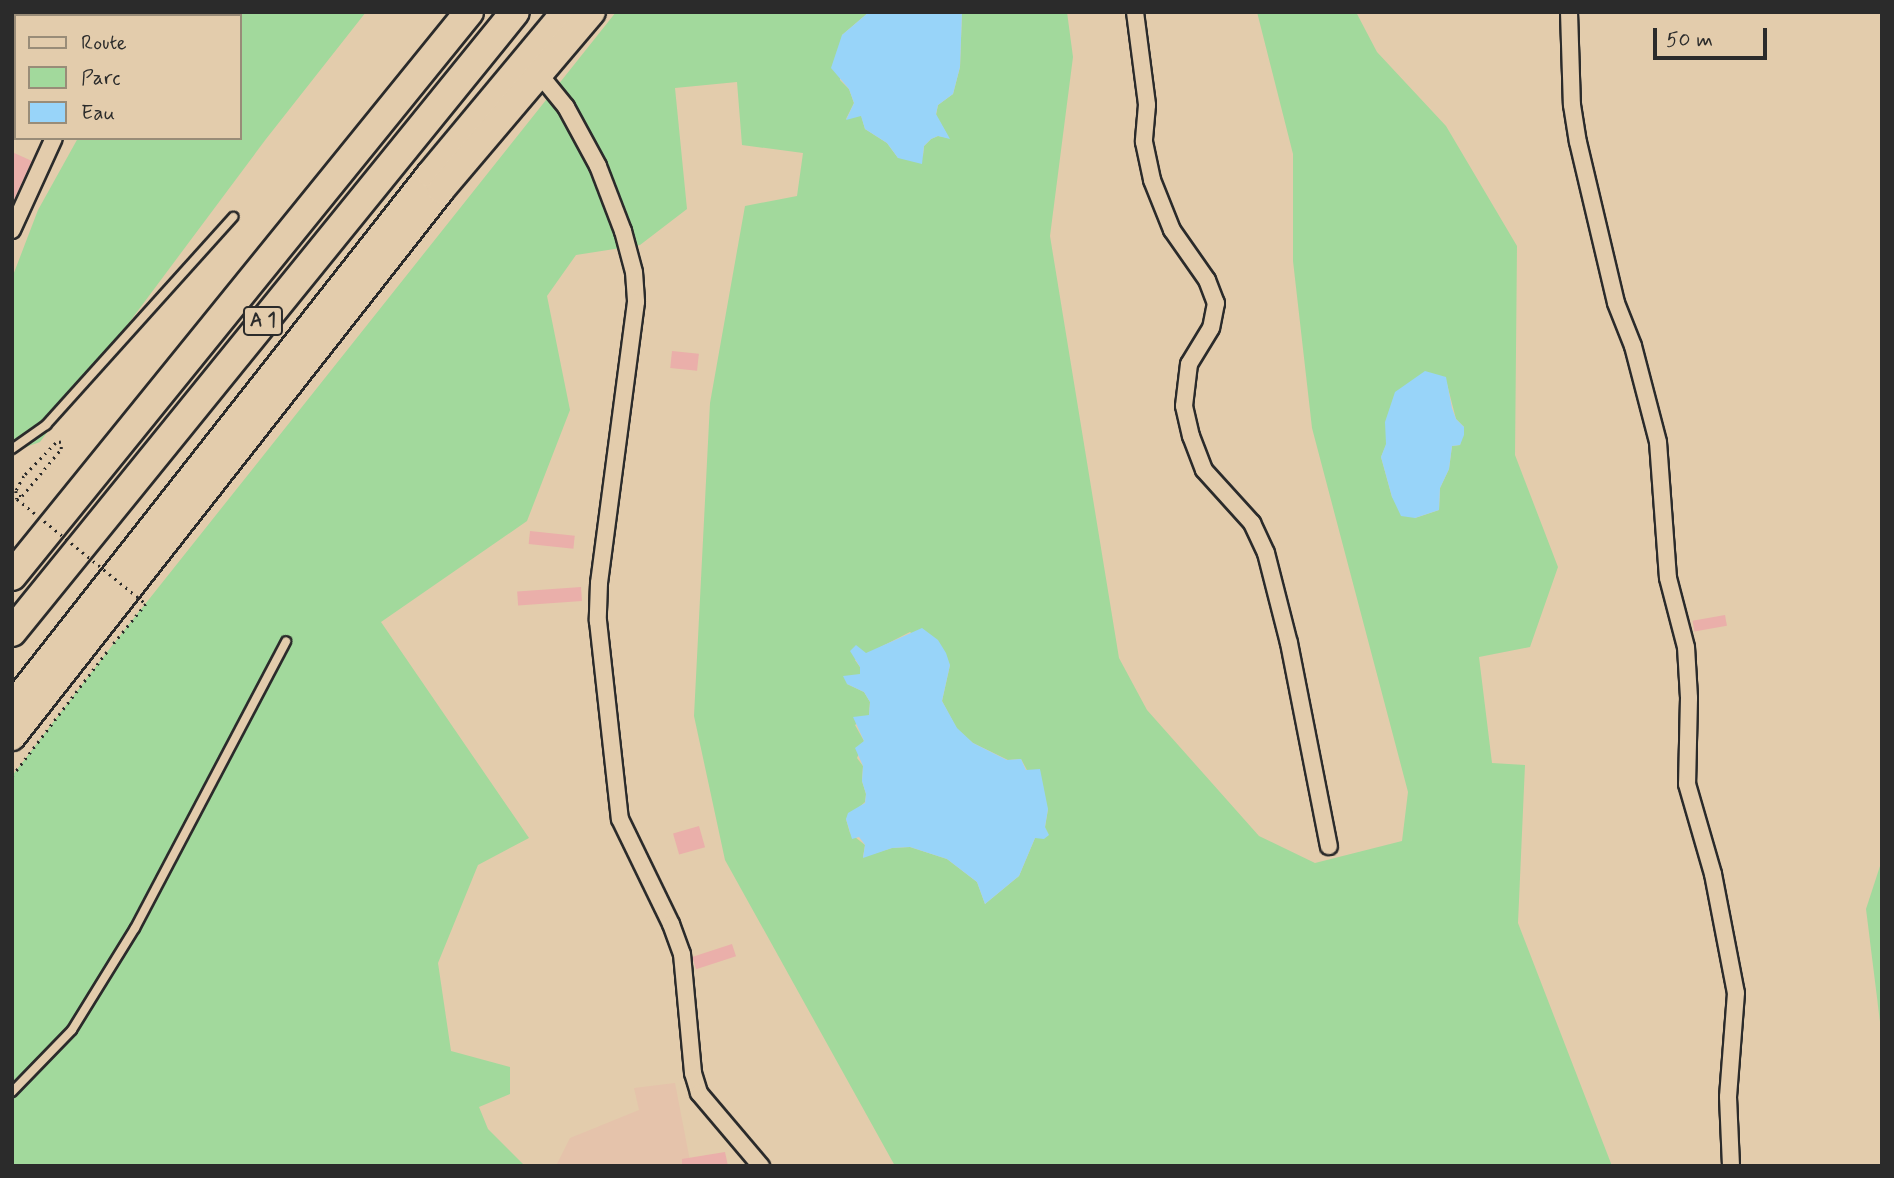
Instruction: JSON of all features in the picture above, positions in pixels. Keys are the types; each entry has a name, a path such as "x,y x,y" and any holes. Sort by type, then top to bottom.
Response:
{"highway":[{"name":"A 1","path":"12,576 469,12"},
{"name":"A 1","path":"12,632 515,12"},
{"path":"12,706 430,174 565,12"},
{"path":"12,737 441,190 592,12"}],"street":[{"path":"1135,12 1147,105 1144,142 1152,180 1172,230 1207,280 1216,303 1211,328 1189,365 1184,406 1191,436 1204,470 1252,523 1266,553 1289,643 1329,846"},
{"path":"1569,12 1572,105 1578,142 1616,303 1633,345 1658,442 1668,578 1686,647 1687,784 1713,874 1736,993 1728,1097 1731,1166"},
{"path":"540,75 566,107 598,166 623,230 634,272 636,302 600,583 598,621 620,819 671,924 682,954 693,1073 699,1093 761,1166"},
{"path":"12,230 53,140"}],"lane":[{"path":"12,449 46,425 233,217"},
{"path":"12,1093 72,1030 122,950 286,641"}],"path":[{"path":"12,496 22,496 61,449 61,442 56,443 24,476 16,491 16,499 146,604 12,776"}],"shaded area":[{"path":"675,1083 691,1166 556,1166 570,1138 639,1110 634,1088"}],"green space":[{"path":"366,12 266,139 40,442 12,452 12,278 38,210 77,140 242,140 242,14 58,14"},
{"path":"616,12 869,12 842,35 840,80 849,89 854,103 846,119 861,115 865,129 887,143 898,158 923,156 924,146 931,139 938,136 949,138 936,115 938,105 953,94 960,67 962,12 1067,12 1073,57 1050,236 1119,658 1147,710 1259,836 1315,863 1402,841 1408,792 1312,428 1293,261 1293,154 1257,12 1356,12 1377,52 1446,126 1517,246 1515,455 1558,567 1530,647 1479,657 1492,763 1525,765 1518,923 1612,1166 895,1166 725,860 694,716 710,403 745,206 797,196 803,153 742,145 737,82 675,88 687,209 640,245 576,255 547,296 570,410 527,521 381,622 529,838 478,865 438,963 451,1051 510,1067 510,1094 479,1107 488,1129 525,1166 12,1166 12,776 111,647","holes":["1447,384 1456,419 1464,427 1460,445 1452,446 1449,469 1440,488 1439,510 1415,518 1392,497 1381,457 1386,445","910,632 950,665 942,701 957,729 973,743 1008,760 1021,759 1048,809 1045,827 1035,838 1019,876 985,904 977,882 947,859 910,847 892,848 863,857 865,845 850,833 846,819 865,802 866,794 862,781 863,766 857,758 864,741 855,725 869,715 870,702 864,692 847,684 852,675 860,675 860,667 855,660"]},
{"path":"1882,860 1882,1038 1866,909"}],"water":[{"path":"869,12 962,12 960,67 953,94 938,105 936,114 950,139 938,136 931,139 924,146 922,164 898,158 887,143 865,129 861,116 846,120 854,103 849,89 831,68 842,35"},
{"path":"1425,371 1446,377 1452,408 1456,419 1464,427 1464,435 1460,445 1452,446 1449,469 1440,488 1439,510 1415,518 1401,516 1392,497 1381,457 1386,444 1385,422 1395,392"},
{"path":"922,628 938,640 946,653 950,665 942,701 957,728 973,743 1007,760 1021,759 1026,770 1040,769 1048,809 1045,827 1049,835 1044,839 1035,838 1019,876 985,904 977,882 947,859 910,847 892,848 863,858 865,845 859,837 852,839 846,819 848,813 865,803 863,766 855,748 864,741 853,717 869,715 870,702 864,692 847,684 843,676 860,674 860,667 850,651 856,645 866,653"}],"building":[{"path":"12,152 32,161 12,204"},
{"path":"672,351 699,354 697,371 670,368"},
{"path":"530,531 575,536 573,549 529,544"},
{"path":"581,587 582,601 518,605 517,591"},
{"path":"1725,615 1727,626 1694,632 1693,621"},
{"path":"699,826 705,847 679,855 673,833"},
{"path":"732,944 736,956 696,969 692,957"},
{"path":"725,1152 728,1166 682,1166 682,1159"}]}
